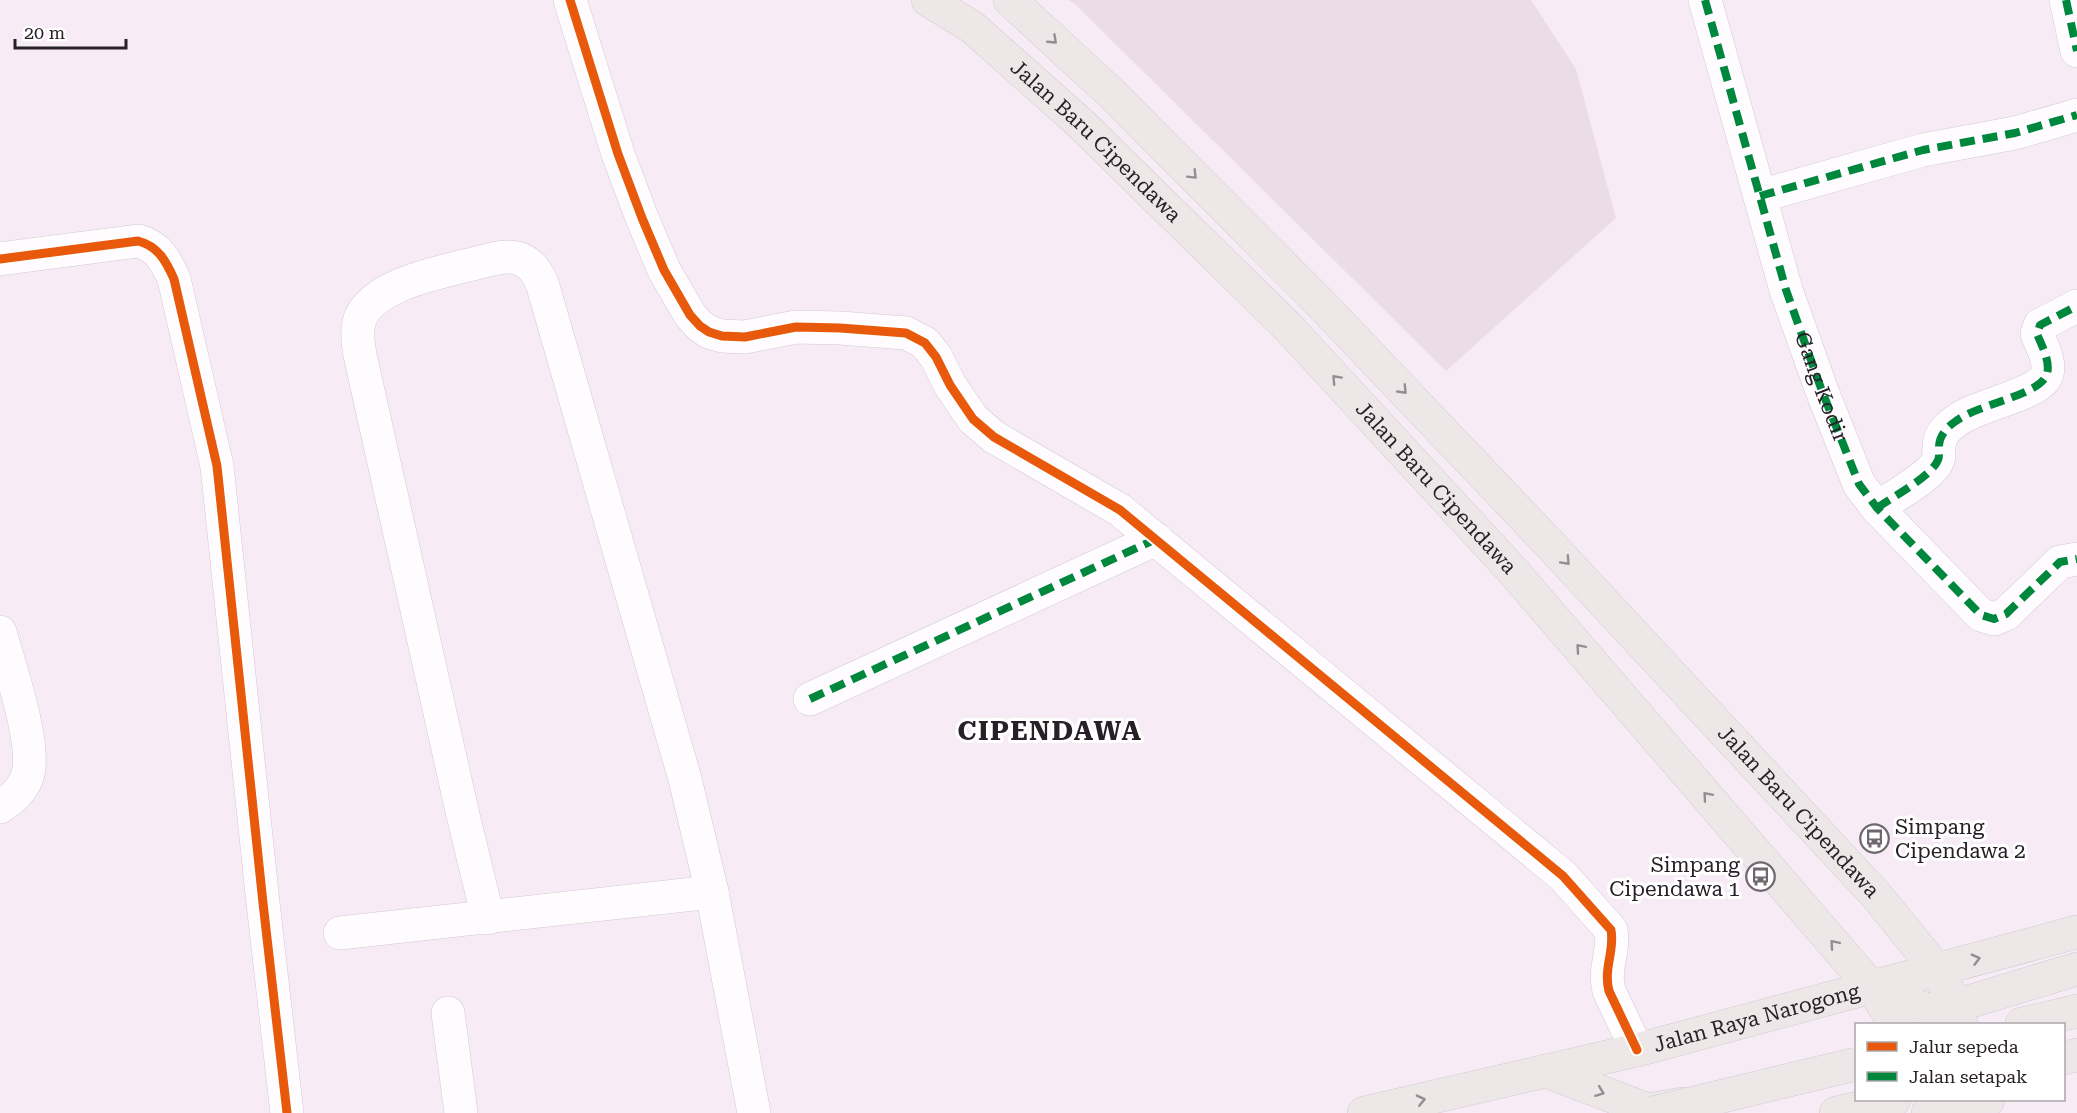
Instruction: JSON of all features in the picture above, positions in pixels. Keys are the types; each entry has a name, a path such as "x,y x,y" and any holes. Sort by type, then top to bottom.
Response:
{"main road":[{"name":"Jalan Baru Cipendawa","path":"928,0 972,27 1079,122 1287,326 1512,570 1872,988 1895,1023"},
{"name":"Jalan Baru Cipendawa","path":"1010,0 1111,93 1307,290 1543,537 1876,895 1937,970 1958,1014"},
{"path":"1512,570 1543,537"},
{"name":"Jalan Raya Narogong","path":"1364,1113 1637,1050 2077,932"},
{"path":"1872,988 1927,1010 1945,1009 1958,1014 2077,969"},
{"path":"2026,1023 2077,1011"},
{"path":"1653,1113 1855,1064"},
{"path":"1546,1071 1648,1110 1855,1069"},
{"path":"1836,1113 1889,1101"},
{"path":"1940,1109 1983,1101"}],"street":[{"path":"570,0 618,154 642,218 664,270 690,315 700,326 722,336 745,337 796,327 906,333 924,343 936,357 950,386 973,419 994,437 1120,510 1570,884 1611,930 1613,939 1606,973 1609,991 1637,1050"},
{"name":"Gang Kodir","path":"1705,0 1786,290 1822,391 1859,484 1876,507 1981,615 1994,619 2006,614 2060,562 2077,559"},
{"path":"2066,0 2077,51"},
{"path":"1760,196 1923,150 2015,133 2077,115"},
{"path":"0,259 138,241 148,244 158,253 166,262 174,279 217,466 261,892 287,1113"},
{"path":"488,918 438,706 357,334 360,318 371,304 391,290 417,277 506,256 531,265 542,283 685,779 712,892 754,1113"},
{"path":"1876,507 1929,472 1939,459 1939,443 1942,434 1956,421 1989,405 2039,386 2048,375 2047,360 2037,334 2040,325 2077,306"},
{"path":"810,699 1156,538"},
{"path":"0,632 28,738 31,758 27,777 16,796 0,807"},
{"path":"340,933 712,892"},
{"path":"448,1014 460,1113"}],"shaded area":[{"path":"1068,0 1531,0 1576,69 1616,218 1446,371 1075,4"}],"marked path":[{"path":"1705,0 1786,290 1822,391 1859,484 1877,508 1981,615 1994,619 2006,614 2060,562 2077,559"},
{"path":"2066,0 2077,51"},
{"path":"1760,196 1923,150 2015,133 2077,115"},
{"path":"1877,508 1928,473 1939,459 1940,439 1953,423 1965,415 2029,390 2045,378 2048,368 2037,334 2040,325 2077,306"},
{"path":"810,699 1156,539"}],"cycle path":[{"path":"570,0 618,154 642,218 664,270 690,315 700,326 722,336 745,337 796,327 840,328 906,333 925,343 936,357 950,385 973,419 994,437 1120,510 1563,876 1611,930 1612,945 1607,975 1609,991 1637,1050"},
{"path":"0,259 138,241 156,250 174,279 217,466 287,1113"}],"place":[{"name":"Simpang Cipendawa 2","path":"1874,839"},
{"name":"Simpang Cipendawa 1","path":"1761,877"}],"district":[{"name":"CIPENDAWA","path":"1050,731"}]}
